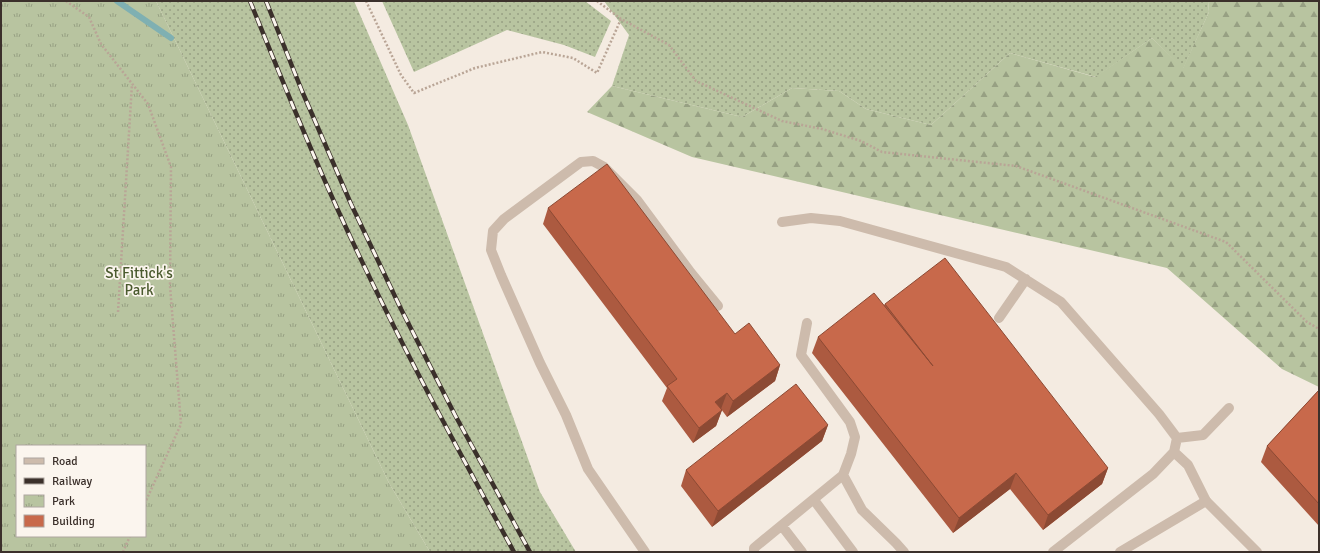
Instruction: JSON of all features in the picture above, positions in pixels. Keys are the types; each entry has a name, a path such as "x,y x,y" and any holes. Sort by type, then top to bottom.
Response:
{"street":[{"path":"645,552 588,469 566,415 540,363 498,267 492,250 493,230 504,219 581,162 593,161 604,167 637,200 690,273 718,306"},
{"path":"782,222 811,218 840,221 1006,267 1061,302 1159,414 1176,438 1174,452 1153,474 1053,552"},
{"path":"999,318 1026,279"},
{"path":"754,552 754,548 843,475 854,444 855,437 850,422 801,355 807,323"},
{"path":"1176,438 1203,435 1229,408"},
{"path":"1174,452 1188,465 1206,501 1257,552"},
{"path":"843,475 862,510 904,552"},
{"path":"814,500 854,552"},
{"path":"1120,552 1206,501"},
{"path":"782,526 802,552"}],"path":[{"path":"66,1 89,17 101,44 148,104 171,167 170,286 181,424 146,501"},
{"path":"366,1 401,75 414,93 475,68 542,52 573,58 597,73 621,19"},
{"path":"597,1 621,19 669,45 696,82 782,121 822,129 861,141 882,152 1016,166 1226,242 1307,322 1319,329"},
{"path":"118,312 132,83"},
{"path":"123,552 130,537"}],"green space":[{"name":"St Fittick's Park","path":"1,1 156,1 389,483 430,552 1,552"},
{"path":"156,1 354,1 408,125 540,492 576,552 430,552 389,483"},
{"path":"382,1 585,1 611,21 595,57 564,45 507,30 414,72"},
{"path":"604,1 1208,1 1209,12 1183,69 1152,38 1096,77 1010,53 931,125 866,109 839,91 792,88 742,117 612,86 629,35"},
{"path":"1208,1 1319,1 1319,387 1282,369 1167,268 692,157 587,112 612,86 742,117 792,88 839,91 866,109 931,125 1010,53 1095,77 1152,38 1183,68 1209,12"}],"building":[{"path":"607,164 735,334 749,323 780,365 733,401 727,393 715,402 722,410 699,428 667,386 677,379 548,208"},
{"path":"945,258 1108,468 1048,515 1016,473 959,518 818,337 874,293 933,366 885,304"},
{"path":"796,384 828,425 718,511 686,470"},
{"path":"1319,390 1319,504 1267,446"}],"waterway":[{"path":"117,1 171,38"}],"railway":[{"path":"250,1 314,157 357,252 422,382 514,552"},
{"path":"266,1 302,91 351,204 401,309 455,415 530,552"}]}
